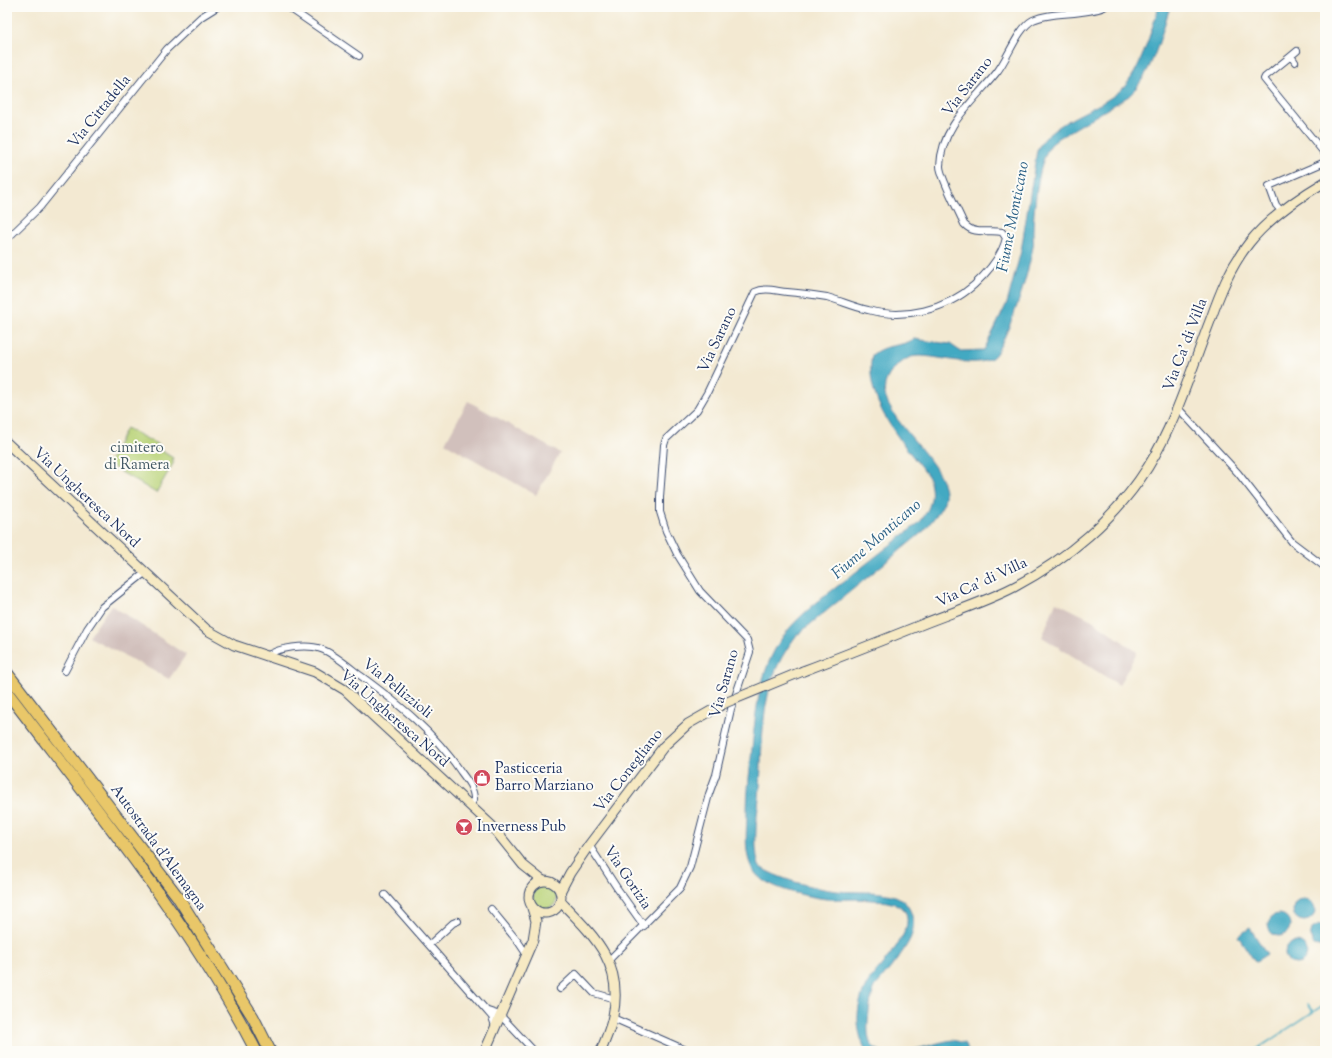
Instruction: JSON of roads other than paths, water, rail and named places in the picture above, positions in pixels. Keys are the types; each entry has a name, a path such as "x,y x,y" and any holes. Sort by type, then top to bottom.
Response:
{"highway":[{"name":"Autostrada d'Alemagna","path":"7,673 178,897 253,1017 270,1051"},
{"name":"Autostrada d'Alemagna","path":"7,692 167,905 206,964 256,1051"}],"main road":[{"name":"Via Ca' di Villa","path":"725,702 996,595 1028,579 1066,554 1100,525 1147,467 1170,426 1230,270 1258,232 1282,212 1325,182"},
{"name":"Via Ungheresca Nord","path":"7,443 207,630 234,646 315,672 345,690 496,830 523,865 531,888"},
{"name":"Via Conegliano","path":"532,908 541,913 551,912 558,906 570,872 664,746 688,724 725,702"},
{"name":"Via Ungheresca Nord","path":"523,865 547,881"},
{"name":"Via Conegliano","path":"531,888 538,882 547,881 570,872"},
{"path":"547,881 592,934 608,960 614,979 615,999 613,1018 601,1051"},
{"path":"485,1051 529,950 536,928 532,908 528,898 531,888"}],"street":[{"name":"Via Cittadella","path":"7,239 40,207 167,49 201,17 217,7"},
{"path":"288,7 359,56"},
{"name":"Via Sarano","path":"608,960 644,926 680,888 690,867 709,794 716,774 731,709 750,652 747,640 700,591 677,554 666,531 660,512 660,497 664,445 666,439 697,410 707,393 755,292 762,289 798,293 827,298 877,312 900,313 923,311 939,306 963,295 979,280 996,260 1004,247 1006,238 1002,232 978,232 970,230 964,224 940,167 942,151 949,134 962,112 997,72 1024,27 1033,20 1044,17 1078,13 1104,7"},
{"path":"1297,51 1293,59 1264,79 1325,154"},
{"path":"1282,212 1276,205 1269,186 1325,162"},
{"path":"1177,407 1238,473 1292,542 1325,567"},
{"path":"66,671 87,629 102,607 146,572"},
{"name":"Via Pellizzioli","path":"266,657 272,651 281,649 317,648 328,652 353,670 420,724 451,757 472,791 474,799 470,806"},
{"name":"Via Gorizia","path":"589,845 644,926"},
{"path":"385,895 492,1017 495,1026"},
{"path":"491,908 519,943 529,950"},
{"path":"429,944 458,920"},
{"path":"560,988 576,974 594,993 615,999"},
{"path":"486,1010 500,1015 534,1051"},
{"path":"613,1018 688,1051"}],"water":[{"path":"1159,7 1170,7 1155,54 1137,87 1129,96 1059,138 1051,145 1046,154 1042,164 1037,189 1034,214 1033,246 1030,260 1023,287 1009,328 997,352 991,359 981,362 957,361 920,356 911,357 896,367 887,379 885,384 886,397 893,412 939,474 945,488 944,502 938,513 925,530 796,636 779,662 770,686 763,729 756,827 756,847 759,866 785,879 818,888 837,891 874,892 895,896 905,902 911,912 913,929 910,940 896,961 875,987 871,999 868,1016 869,1039 873,1046 881,1051 866,1051 862,1043 858,1026 860,1001 867,984 901,940 907,920 905,911 900,906 881,901 826,899 793,892 777,887 763,880 751,867 748,858 746,839 748,795 755,717 761,686 771,657 788,630 809,609 920,522 929,506 931,500 931,489 928,476 907,450 879,405 873,389 871,372 872,355 887,347 903,344 914,339 950,344 960,351 984,350 1007,303 1021,251 1037,150 1053,131 1064,123 1111,97 1121,90 1128,82 1134,73 1144,51"},
{"path":"1300,899 1308,899 1315,906 1315,914 1308,921 1300,921 1293,914 1293,906"},
{"path":"1275,914 1283,914 1290,921 1290,929 1283,936 1275,936 1268,929 1268,921"},
{"path":"1319,925 1325,925 1324,947 1314,945 1310,937 1312,929"},
{"path":"1250,928 1267,954 1255,962 1238,936"},
{"path":"1292,942 1300,942 1307,949 1307,957 1300,964 1292,964 1285,957 1285,949"},
{"path":"953,1040 964,1043 969,1051 949,1051 944,1049 935,1051 903,1051 940,1042"}],"waterway":[{"path":"1308,1004 1313,1012"},
{"path":"1254,1051 1325,1004"}],"place":[{"name":"Pasticceria Barro Marziano","path":"482,778"},
{"name":"Inverness Pub","path":"464,827"}],"water label":[{"name":"Fiume Monticano","path":"1014,217"},
{"name":"Fiume Monticano","path":"877,540"}],"park label":[{"name":"cimitero di Ramera","path":"137,456"}]}
